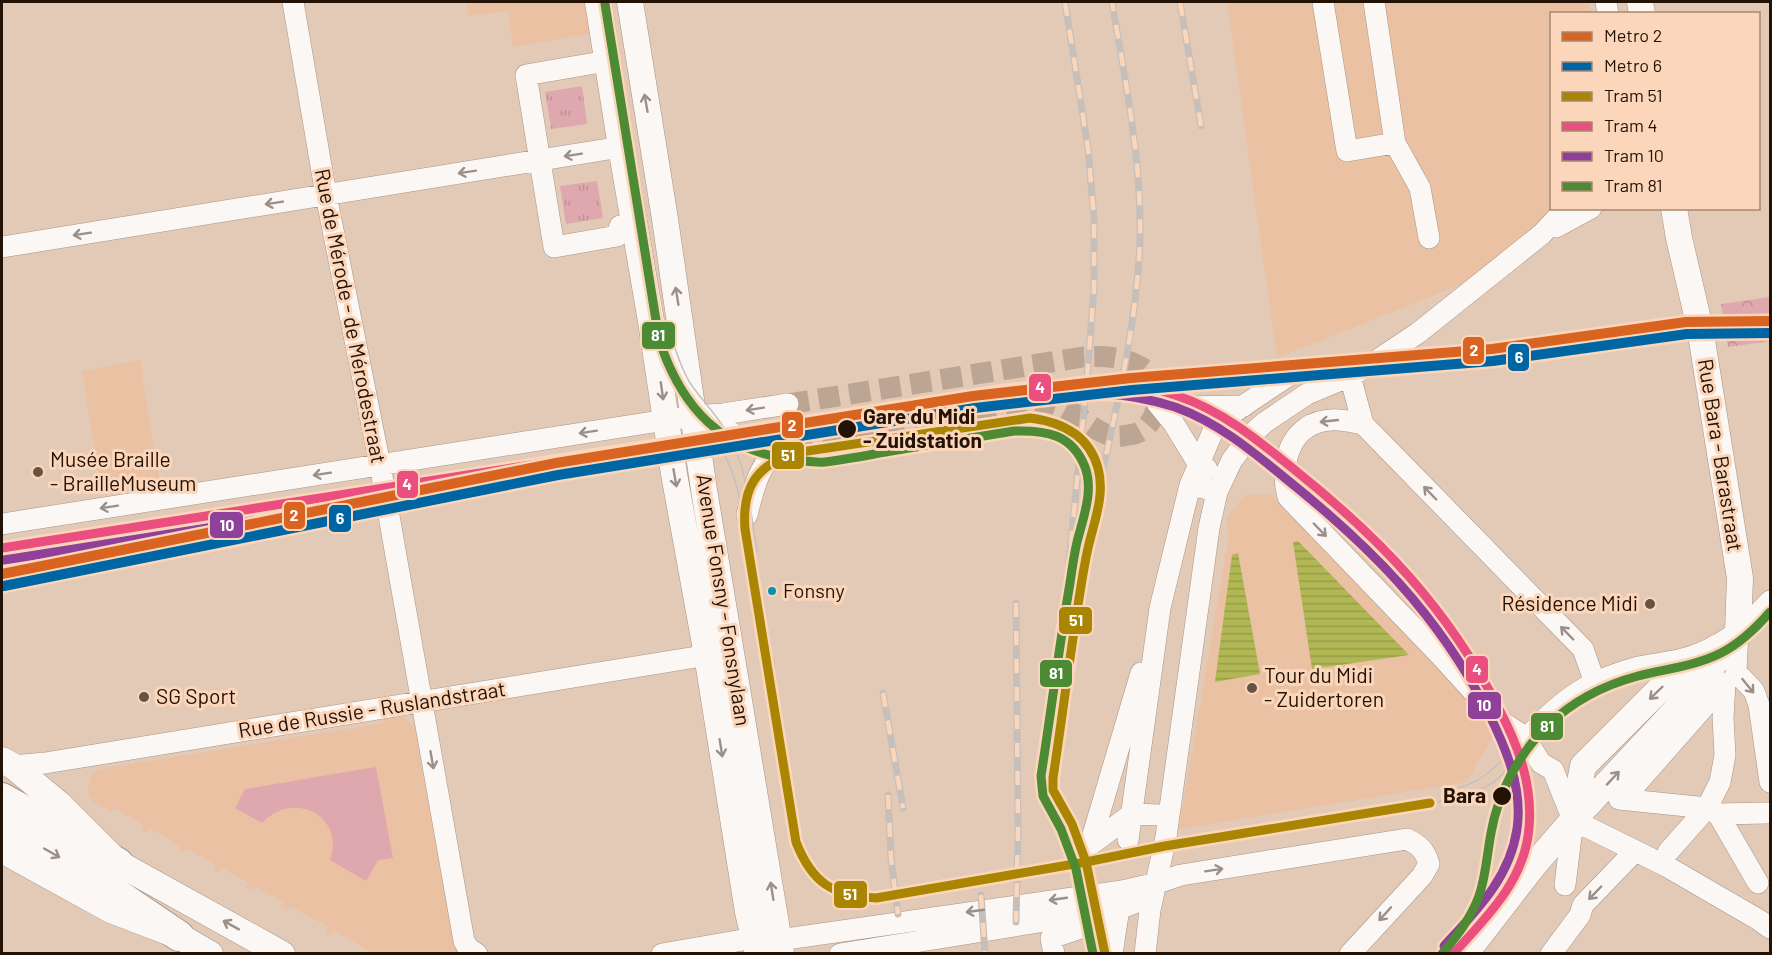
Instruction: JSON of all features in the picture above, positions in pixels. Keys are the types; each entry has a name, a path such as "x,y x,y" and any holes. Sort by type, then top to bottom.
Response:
{"highway":[{"path":"2,798 118,863"},
{"path":"2,824 83,871 179,936"}],"main road":[{"name":"Avenue Fonsny - Fonsnylaan","path":"598,2 639,245 674,474 719,653 771,946"},
{"name":"Avenue Fonsny - Fonsnylaan","path":"630,2 700,416 719,653"},
{"name":"Rue Bara - Barastraat","path":"1674,210 1700,328 1740,578 1738,632"},
{"path":"1465,954 1534,865 1573,820 1583,766 1662,687 1738,632"},
{"path":"7,763 59,804 118,863 282,954"},
{"path":"2,849 111,910 179,936 210,954"}],"street":[{"name":"Rue de Mérode - de Mérodestraat","path":"293,2 326,195 380,465 464,941 473,951"},
{"path":"1323,2 1335,121 1347,151 1395,143"},
{"path":"1374,2 1395,143 1420,188 1429,238"},
{"path":"607,61 525,75 554,247 617,236 620,226 625,225"},
{"path":"2,247 621,147"},
{"path":"1145,954 1150,910 1166,837 1209,528 1217,492 1232,460 1252,434 1264,423 1307,393 1350,376 1418,333 1542,234 1564,210"},
{"path":"1542,234 1587,210"},
{"path":"1159,815 1132,814 1090,845 1160,608 1203,478 1216,424 1258,400 1297,370"},
{"path":"1350,376 1363,424 1582,649 1595,683"},
{"path":"1203,478 1174,424 1157,403 1179,407 1258,400"},
{"path":"2,524 666,420 788,404"},
{"path":"700,416 748,441 797,438 770,454 754,487 747,515"},
{"path":"1363,424 1330,420 1309,426 1299,434 1285,459 1285,485 1288,497 1500,721 1527,738 1528,744 1541,763 1553,770 1573,820 1565,885"},
{"path":"730,453 738,448 765,441"},
{"path":"1527,738 1559,706 1595,683 1637,668 1683,659 1704,652 1748,625 1770,602"},
{"path":"1128,840 1160,608"},
{"path":"1738,632 1736,672 1754,692 1759,705 1770,782"},
{"name":"Rue de Russie - Ruslandstraat","path":"7,763 45,763 719,653"},
{"path":"1668,852 1713,811 1725,755 1711,707 1621,799 1713,811 1767,813"},
{"path":"1713,811 1764,882 1761,888 1747,894 1730,897 1713,894"},
{"path":"1573,820 1666,866 1770,928"},
{"path":"662,954 771,946 849,930 1122,891 1181,875 1407,839 1418,845 1426,853 1429,864 1422,876 1350,954"},
{"path":"1551,954 1580,915 1583,905 1635,851"},
{"path":"849,930 846,953 1119,909 1142,900 1157,883"},
{"path":"1054,954 1051,938 1118,915 1144,922"},
{"path":"1112,954 1118,915"}],"shaded area":[{"path":"466,2 589,2 594,33 513,47 508,11 468,16"},
{"path":"1227,2 1589,2 1591,12 1550,12 1550,210 1555,210 1465,283 1277,358"},
{"path":"140,360 159,479 101,488 82,371"},
{"path":"1269,494 1286,503 1384,612 1496,730 1467,782 1179,829 1229,534 1226,520 1244,495"},
{"path":"1298,541 1409,655 1312,669 1293,542"},
{"path":"1238,553 1260,674 1215,682 1232,555"},
{"path":"401,716 418,728 422,741 417,742 457,953 372,953 334,931 331,935 326,932 328,927 290,906 287,910 281,907 283,902 255,886 252,891 246,888 249,883 222,868 219,872 213,870 216,865 186,848 183,853 178,850 180,845 150,829 147,833 142,830 144,825 114,808 111,812 94,802 89,796 88,786 92,776 98,770 384,723 384,718"}],"green space":[{"path":"582,86 587,124 551,129 545,92"},
{"path":"597,181 603,218 566,224 560,186"},
{"path":"1770,297 1770,341 1728,347 1721,304"},
{"path":"376,767 393,858 378,860 366,881 330,860 333,844 330,831 324,820 314,812 301,808 288,808 274,813 262,823 235,808 245,789"}],"tunnel":[{"path":"788,404 1083,357 1113,358 1134,363 1148,373 1154,382 1156,391 1157,401 1151,420 1145,428 1132,435 1107,434 1058,405 1030,400 797,437"}],"tram line":[{"name":"81","path":"605,4 659,339 679,386 708,423 747,448 771,456 815,462 1014,431 1047,433 1057,436 1073,447 1080,456 1087,476 1088,495 1073,562 1041,776 1043,796 1061,829 1076,869 1093,954"},
{"path":"671,336 681,366 690,383 722,424 737,452 748,495 757,552"},
{"path":"663,338 666,353 680,388 727,458 741,505"},
{"name":"4","path":"2,548 1008,390 1084,382 1131,384 1160,390 1195,402 1240,428 1296,471 1356,523 1384,550 1435,607 1457,638 1498,707 1518,750 1526,780 1530,812 1526,847 1512,881 1502,897 1453,954"},
{"name":"10","path":"4,560 1009,402 1100,394 1167,404 1205,420 1246,447 1346,529 1400,584 1424,613 1447,644 1488,712 1512,769 1518,798 1517,829 1507,863 1490,893 1444,946"},
{"name":"51","path":"1030,418 1053,423 1073,432 1088,447 1094,457 1100,478 1098,506 1082,580 1053,778 1053,790 1072,824 1086,862 876,898 861,897 836,890 826,885 809,868 796,842 745,529 746,502 749,491 754,481 769,465 794,453 1030,418"},
{"name":"81","path":"1442,954 1472,912 1479,896 1494,818 1504,789 1518,762 1547,726 1578,702 1613,684 1691,664 1721,653 1748,635 1770,612"},
{"path":"774,659 775,715"},
{"path":"1442,792 1476,781 1493,769 1518,743"},
{"path":"1430,803 1459,797 1486,787 1502,775 1527,746"},
{"name":"51","path":"1086,862 1165,846 1430,803"},
{"name":"51","path":"1086,862 1105,954"}],"railway":[{"path":"1065,2 1088,148 1094,218 1094,289 1067,582"},
{"path":"1058,673 1121,384 1138,269 1140,240 1138,180 1127,91 1112,2"},
{"path":"1180,2 1201,126"},
{"path":"1016,603 1018,829 1016,922"},
{"path":"883,693 903,808"},
{"path":"888,795 891,858 898,914"},
{"path":"981,895 985,954"}],"metro line":[{"name":"2","path":"2,574 556,463 973,396 1131,378 1492,349 1686,322 1770,321"},
{"name":"6","path":"4,586 558,475 975,408 1132,390 1493,361 1687,334 1770,333"}],"place":[{"name":"Gare du Midi - Zuidstation","path":"847,429"},
{"name":"Musée Braille - BrailleMuseum","path":"38,472"},
{"name":"Fonsny","path":"772,591"},
{"name":"Résidence Midi","path":"1650,604"},
{"name":"Tour du Midi - Zuidertoren","path":"1252,688"},
{"name":"SG Sport","path":"144,697"},
{"name":"Bara","path":"1502,796"}]}
